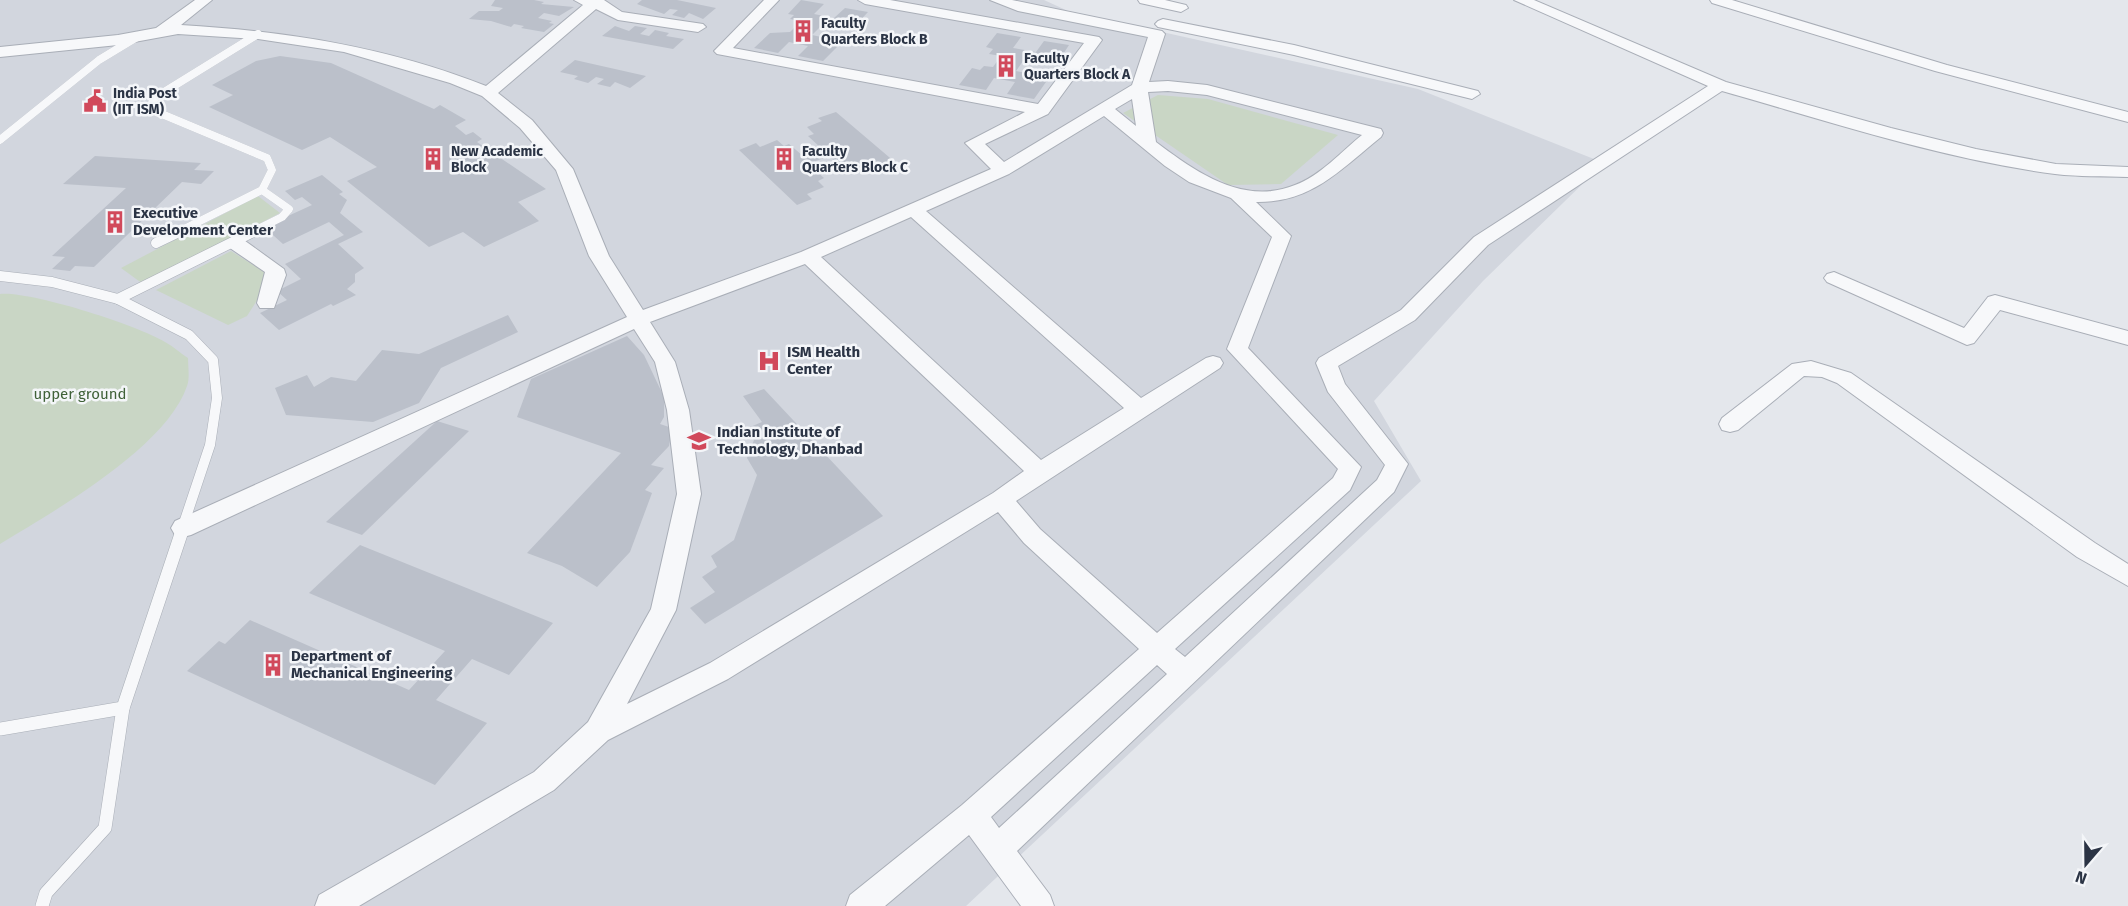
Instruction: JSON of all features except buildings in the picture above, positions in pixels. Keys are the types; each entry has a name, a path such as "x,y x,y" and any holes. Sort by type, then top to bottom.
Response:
{"street":[{"path":"162,31 205,0"},
{"path":"772,0 722,51 1042,110"},
{"path":"865,0 1095,40 1042,110 974,143 1003,170"},
{"path":"997,0 1018,7 1157,34 1139,88 1147,142"},
{"path":"1145,0 1185,4"},
{"path":"1521,0 1720,85 1886,132 1976,154 2056,169 2128,172"},
{"path":"1717,0 1941,68 2128,117"},
{"path":"1766,14 1776,0"},
{"path":"488,93 591,1 618,16 698,27"},
{"path":"1185,4 1163,24 1294,50 1472,94"},
{"path":"0,52 162,31 202,29 258,34 346,48 456,80 488,93 526,124 564,169 599,256 665,362 678,410 689,494 663,610 598,732"},
{"path":"997,850 1386,486 1397,464 1336,387 1326,363 1408,315 1481,241 1655,125 1720,85"},
{"path":"183,528 639,319 808,256 1003,170 1139,88 1168,86 1207,90 1375,133 1304,188 1272,197 1221,192 1190,177 1105,110"},
{"path":"861,906 972,815 1159,648 1341,484 1350,467 1237,349 1282,236 1237,194"},
{"path":"914,210 1138,408"},
{"path":"234,242 274,269 276,275 267,303"},
{"path":"808,256 1039,472"},
{"path":"1834,278 1967,338 1995,302 2128,338"},
{"path":"330,906 544,781 598,732 719,670 1001,500 1039,472 1138,408 1214,363"},
{"path":"1730,424 1799,369 1811,367 1827,370 1844,378 2086,549 2128,576"},
{"path":"1001,500 1032,536 1159,648 1185,674"},
{"path":"972,815 1039,906"}],"lane":[{"path":"156,243 262,190 273,172 272,165 267,158 157,112 152,103 156,98 258,34"},
{"path":"0,140 99,60 137,36"},
{"path":"118,299 282,217 289,209 262,190"},
{"path":"0,276 52,282 118,299 189,335 213,360 217,398 210,445 123,708 105,828 46,893 42,906"},
{"path":"0,729 123,708"}],"shaded area":[{"name":"Indian Institute of Technology, Dhanbad","path":"0,0 1044,0 1068,11 1418,89 1604,163 1483,281 1374,401 1421,481 966,906 0,906"}],"green space":[{"path":"1158,95 1208,99 1338,135 1281,184 1228,185 1123,113"},
{"path":"258,196 280,213 143,284 121,268"},
{"path":"231,251 272,277 247,316 228,325 156,290"},
{"name":"upper ground","path":"0,294 35,298 84,310 151,335 188,358 189,376 187,386 175,409 157,432 133,455 77,496 0,544"}],"place":[{"name":"Faculty Quarters Block B","path":"803,31"},
{"name":"Faculty Quarters Block A","path":"1006,66"},
{"name":"India Post (IIT ISM)","path":"95,101"},
{"name":"New Academic Block","path":"433,159"},
{"name":"Faculty Quarters Block C","path":"784,159"},
{"name":"Executive Development Center","path":"115,222"},
{"name":"ISM Health Center","path":"769,361"},
{"name":"Indian Institute of Technology, Dhanbad","path":"699,441"},
{"name":"Department of Mechanical Engineering","path":"273,665"}]}
